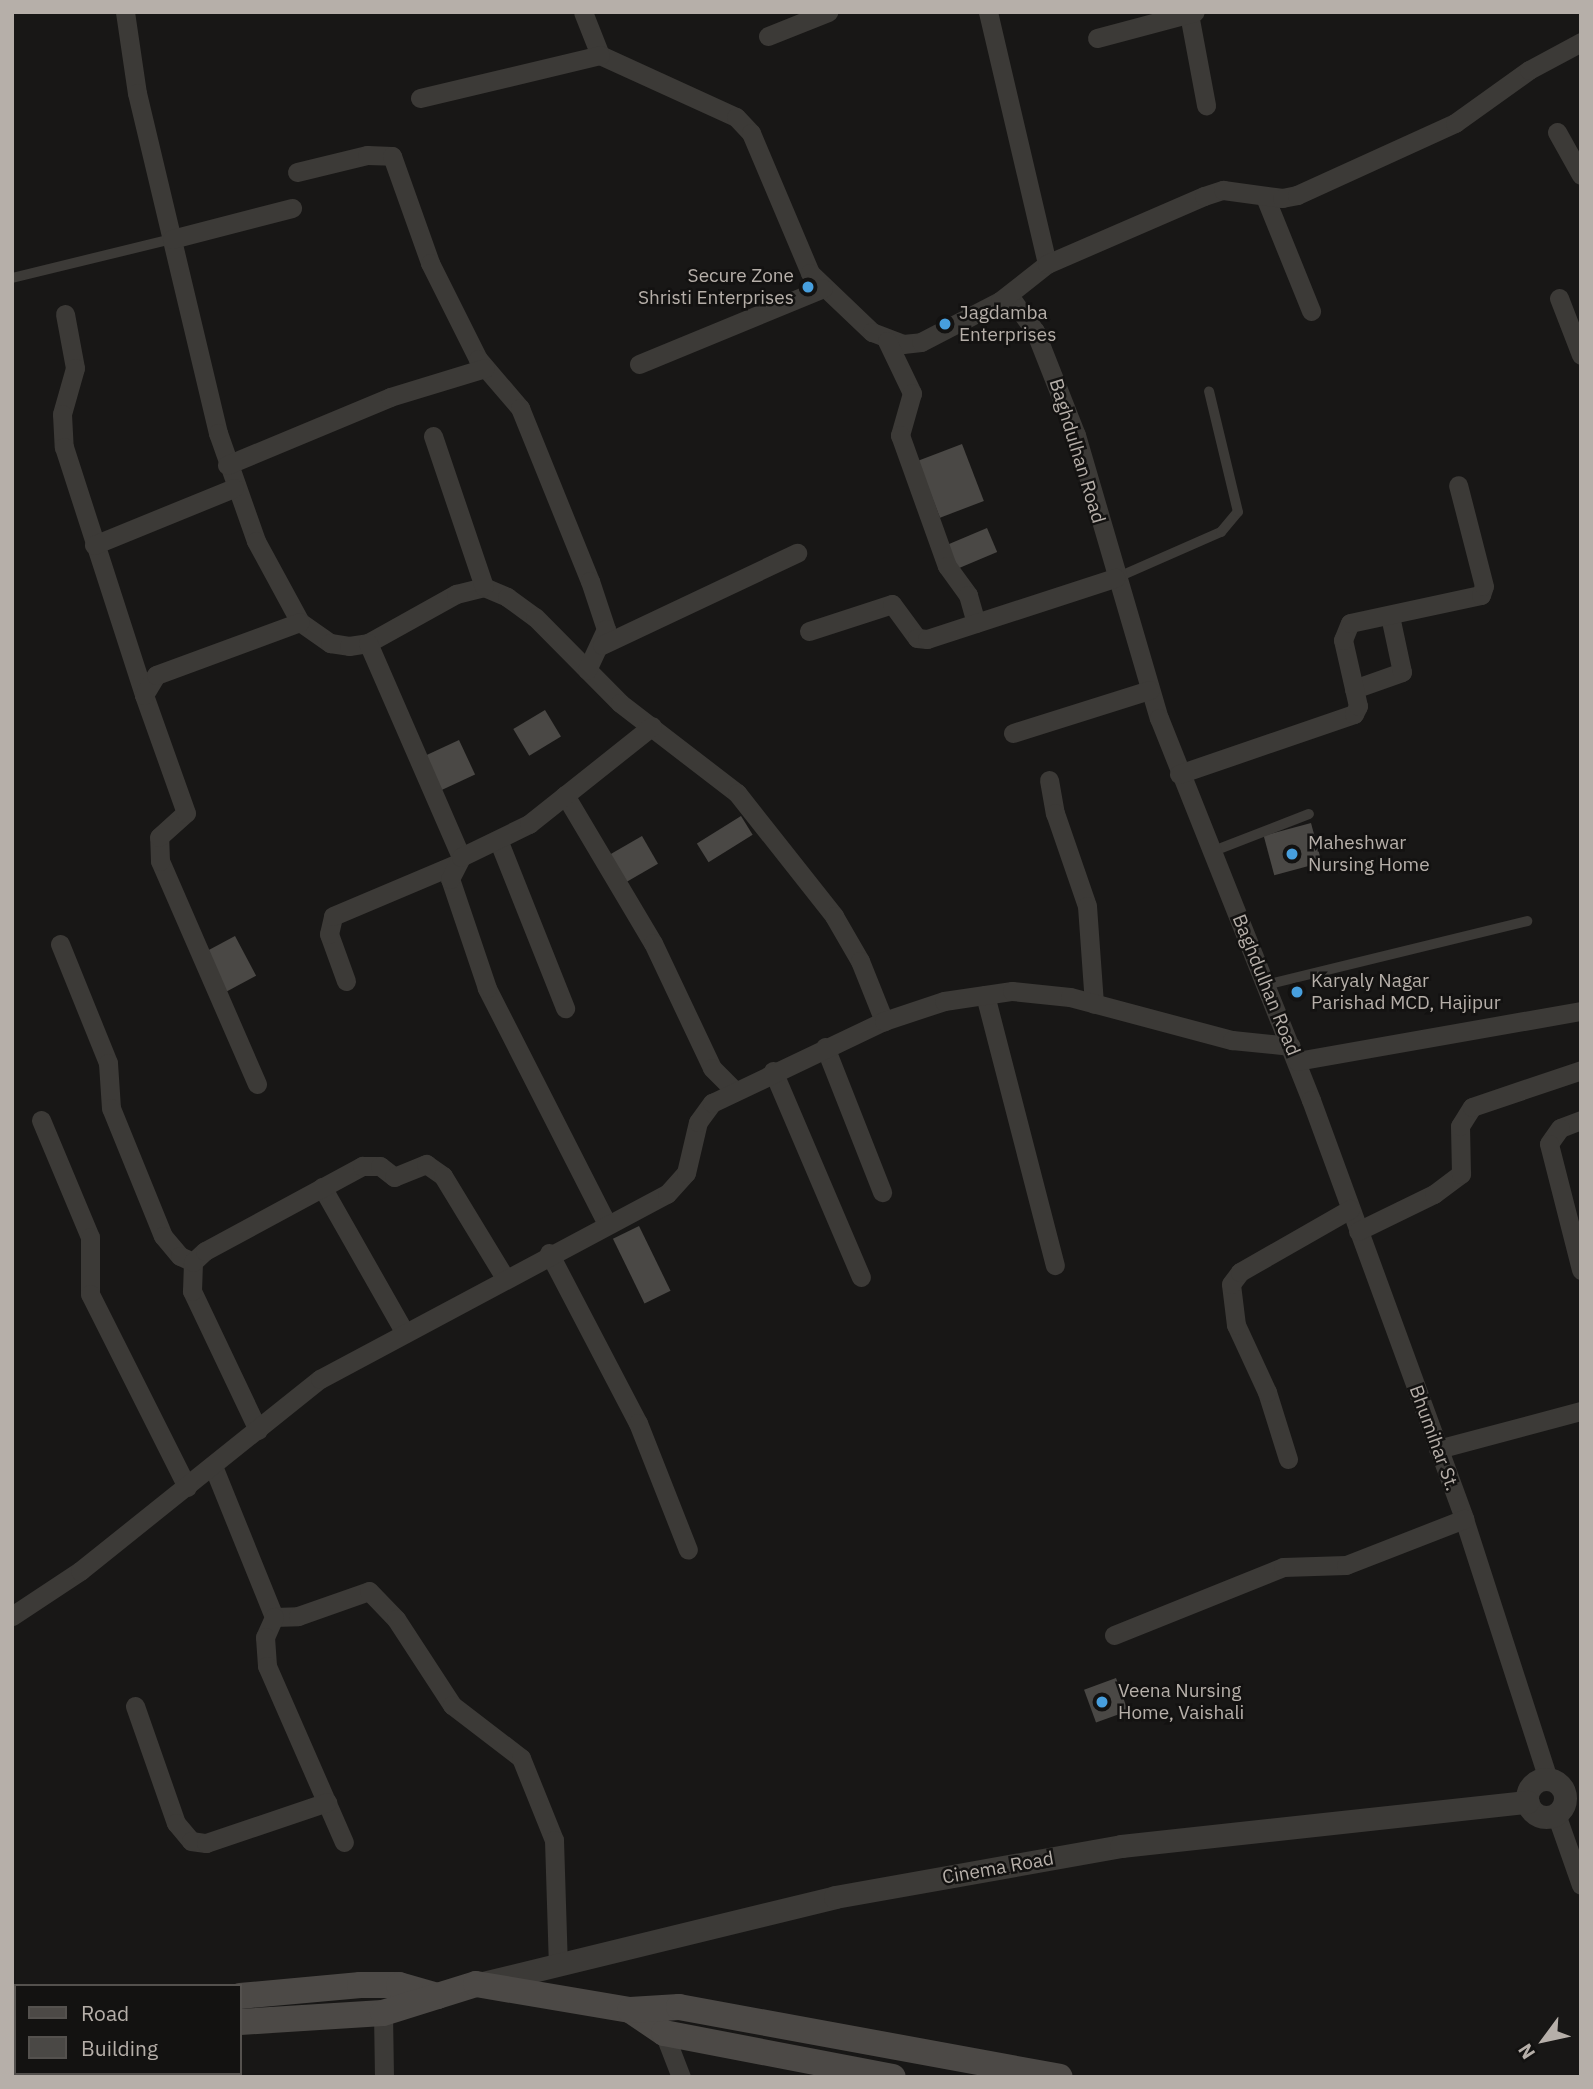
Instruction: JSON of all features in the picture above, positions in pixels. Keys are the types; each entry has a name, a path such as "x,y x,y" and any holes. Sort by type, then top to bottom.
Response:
{"main road":[{"path":"242,2022 383,2013 476,1984 630,2010 679,2007 1060,2077"},
{"path":"242,1996 360,1985 399,1985 438,1996"},
{"path":"630,2010 664,2033 840,2072 893,2077"}],"street":[{"path":"125,12 137,93 227,465 234,488 300,622 330,643 368,643 456,594 484,587"},
{"path":"583,12 600,55"},
{"path":"768,36 828,12"},
{"path":"988,12 1047,264"},
{"path":"1097,37 1192,13 1206,105"},
{"path":"887,341 921,342 1000,301 1047,264 1223,190 1265,197 1297,195 1455,123 1539,62 1581,42"},
{"path":"419,98 600,55 736,117 761,153 801,255 823,288 887,341 912,393 900,435 947,566 968,595 976,623"},
{"path":"1557,132 1581,175"},
{"path":"297,172 375,153 393,156 430,263 485,368 531,431 603,619 601,645 587,670"},
{"path":"1265,197 1311,311"},
{"path":"172,239 292,208"},
{"path":"639,364 823,288"},
{"path":"1559,298 1581,355"},
{"name":"Baghdulhan Road","path":"1000,301 1013,301 1024,312 1044,353 1076,435 1149,690 1179,774 1311,1100"},
{"path":"65,314 75,368 61,428 94,545 186,813 159,836 160,862 257,1084"},
{"path":"227,465 390,397 485,368"},
{"path":"433,436 484,587 535,617 587,670 737,793 784,849 860,961 884,1021"},
{"path":"1179,774 1345,720 1358,706 1343,630 1361,619 1390,616 1481,595 1482,574 1458,485"},
{"path":"94,545 234,488"},
{"path":"601,645 797,553"},
{"path":"809,631 892,604 917,638 976,623 1115,578"},
{"path":"1354,689 1402,672 1390,616"},
{"path":"144,695 156,675 300,622"},
{"path":"368,643 458,861 453,895 487,988 607,1224"},
{"path":"1013,733 1149,690"},
{"path":"346,981 329,934 333,916 499,842 565,795 652,726"},
{"path":"1049,780 1055,813 1087,906 1094,1004"},
{"path":"565,795 653,943 712,1068 733,1089"},
{"path":"499,842 565,1008"},
{"path":"60,944 108,1063 111,1108 163,1236 180,1256 193,1262"},
{"path":"12,1616 80,1571 320,1379 549,1253 667,1194 687,1173 698,1122 712,1103 733,1089 884,1021 985,995 1044,993 1094,1004 1178,1029 1294,1053 1581,1011"},
{"path":"985,995 1055,1265"},
{"path":"825,1047 882,1192"},
{"path":"1358,1231 1434,1194 1461,1174 1460,1126 1472,1107 1581,1070"},
{"path":"773,1071 861,1277"},
{"name":"Bhumihar St.","path":"1311,1100 1464,1519 1548,1779"},
{"path":"41,1120 90,1237 90,1294 187,1487"},
{"path":"1581,1120 1560,1128 1549,1144 1581,1270"},
{"path":"193,1262 322,1187 372,1163 394,1177 416,1166 434,1168 505,1278"},
{"path":"322,1187 405,1333"},
{"path":"1288,1460 1266,1392 1236,1325 1231,1284 1240,1272 1350,1209"},
{"path":"549,1253 638,1423 688,1550"},
{"path":"193,1262 192,1291 258,1430"},
{"path":"1438,1449 1581,1411"},
{"path":"213,1466 274,1617 265,1637 267,1666 344,1842"},
{"path":"1114,1635 1283,1567 1346,1565 1464,1519"},
{"path":"274,1617 298,1616 369,1591 396,1619 452,1704 521,1758 554,1840 558,1964"},
{"path":"135,1706 176,1823 191,1841 206,1843 327,1802"},
{"path":"1567,1803 1538,1815 1528,1801 1531,1787 1548,1779 1559,1784 1567,1803 1581,1885"},
{"name":"Cinema Road","path":"476,1984 835,1897 1121,1846 1528,1801"},
{"path":"383,2013 384,2077"},
{"path":"664,2033 681,2077"}],"lane":[{"path":"12,278 172,239"},
{"path":"1115,578 1221,532 1238,512 1209,391"},
{"path":"1210,852 1309,814"},
{"path":"1265,985 1527,921"}],"building":[{"path":"962,444 984,501 940,518 918,461"},
{"path":"987,528 997,552 954,570 944,546"},
{"path":"545,710 561,737 529,756 513,729"},
{"path":"459,740 475,774 441,790 425,756"},
{"path":"741,816 753,835 709,862 697,844"},
{"path":"1311,823 1322,863 1274,875 1264,836"},
{"path":"642,836 658,864 622,884 606,856"},
{"path":"235,936 256,976 224,993 203,953"},
{"path":"639,1226 671,1291 644,1303 613,1239"},
{"path":"1116,1678 1128,1711 1096,1723 1084,1690"}],"place":[{"name":"Secure Zone Shristi Enterprises","path":"808,287"},
{"name":"Jagdamba Enterprises","path":"945,324"},
{"name":"Maheshwar Nursing Home","path":"1292,854"},
{"name":"Karyaly Nagar Parishad MCD, Hajipur","path":"1297,992"},
{"name":"Veena Nursing Home, Vaishali","path":"1102,1702"}]}
